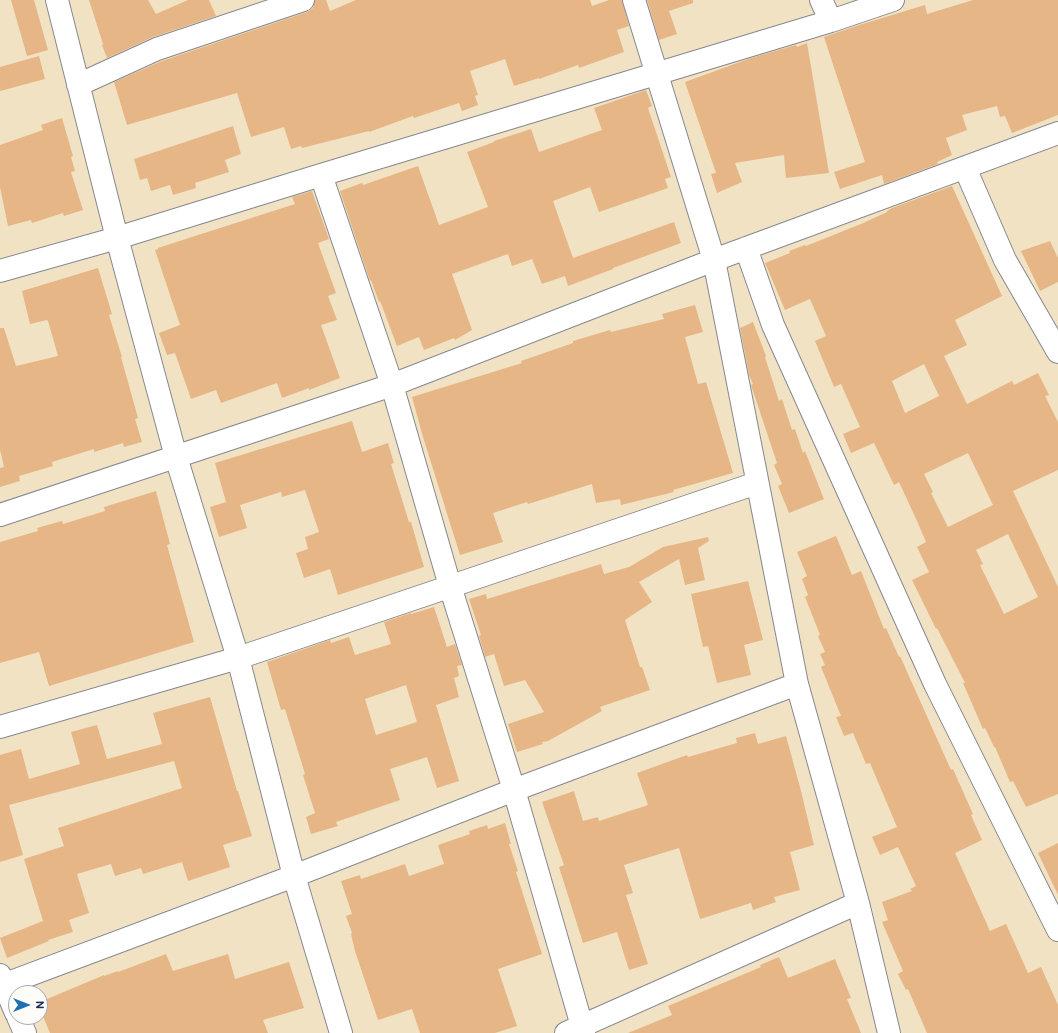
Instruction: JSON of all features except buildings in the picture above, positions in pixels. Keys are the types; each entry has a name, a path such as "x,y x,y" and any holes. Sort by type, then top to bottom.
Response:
{"street":[{"path":"57,0 117,238 176,457 238,658 294,876 341,1033"},
{"path":"78,85 157,49 303,0"},
{"path":"634,0 714,260 797,684 858,903 889,1033"},
{"path":"821,0 831,21"},
{"path":"0,271 117,238 831,21 893,0"},
{"path":"0,515 392,385 714,260 1058,133"},
{"path":"965,168 1006,260 1058,352"},
{"path":"321,175 392,385 450,586 514,790 577,1031 858,903"},
{"path":"746,248 773,325 935,684 1058,930"},
{"path":"0,727 238,658 757,483"},
{"path":"8,996 1,982 294,876 514,790 797,684"}]}
